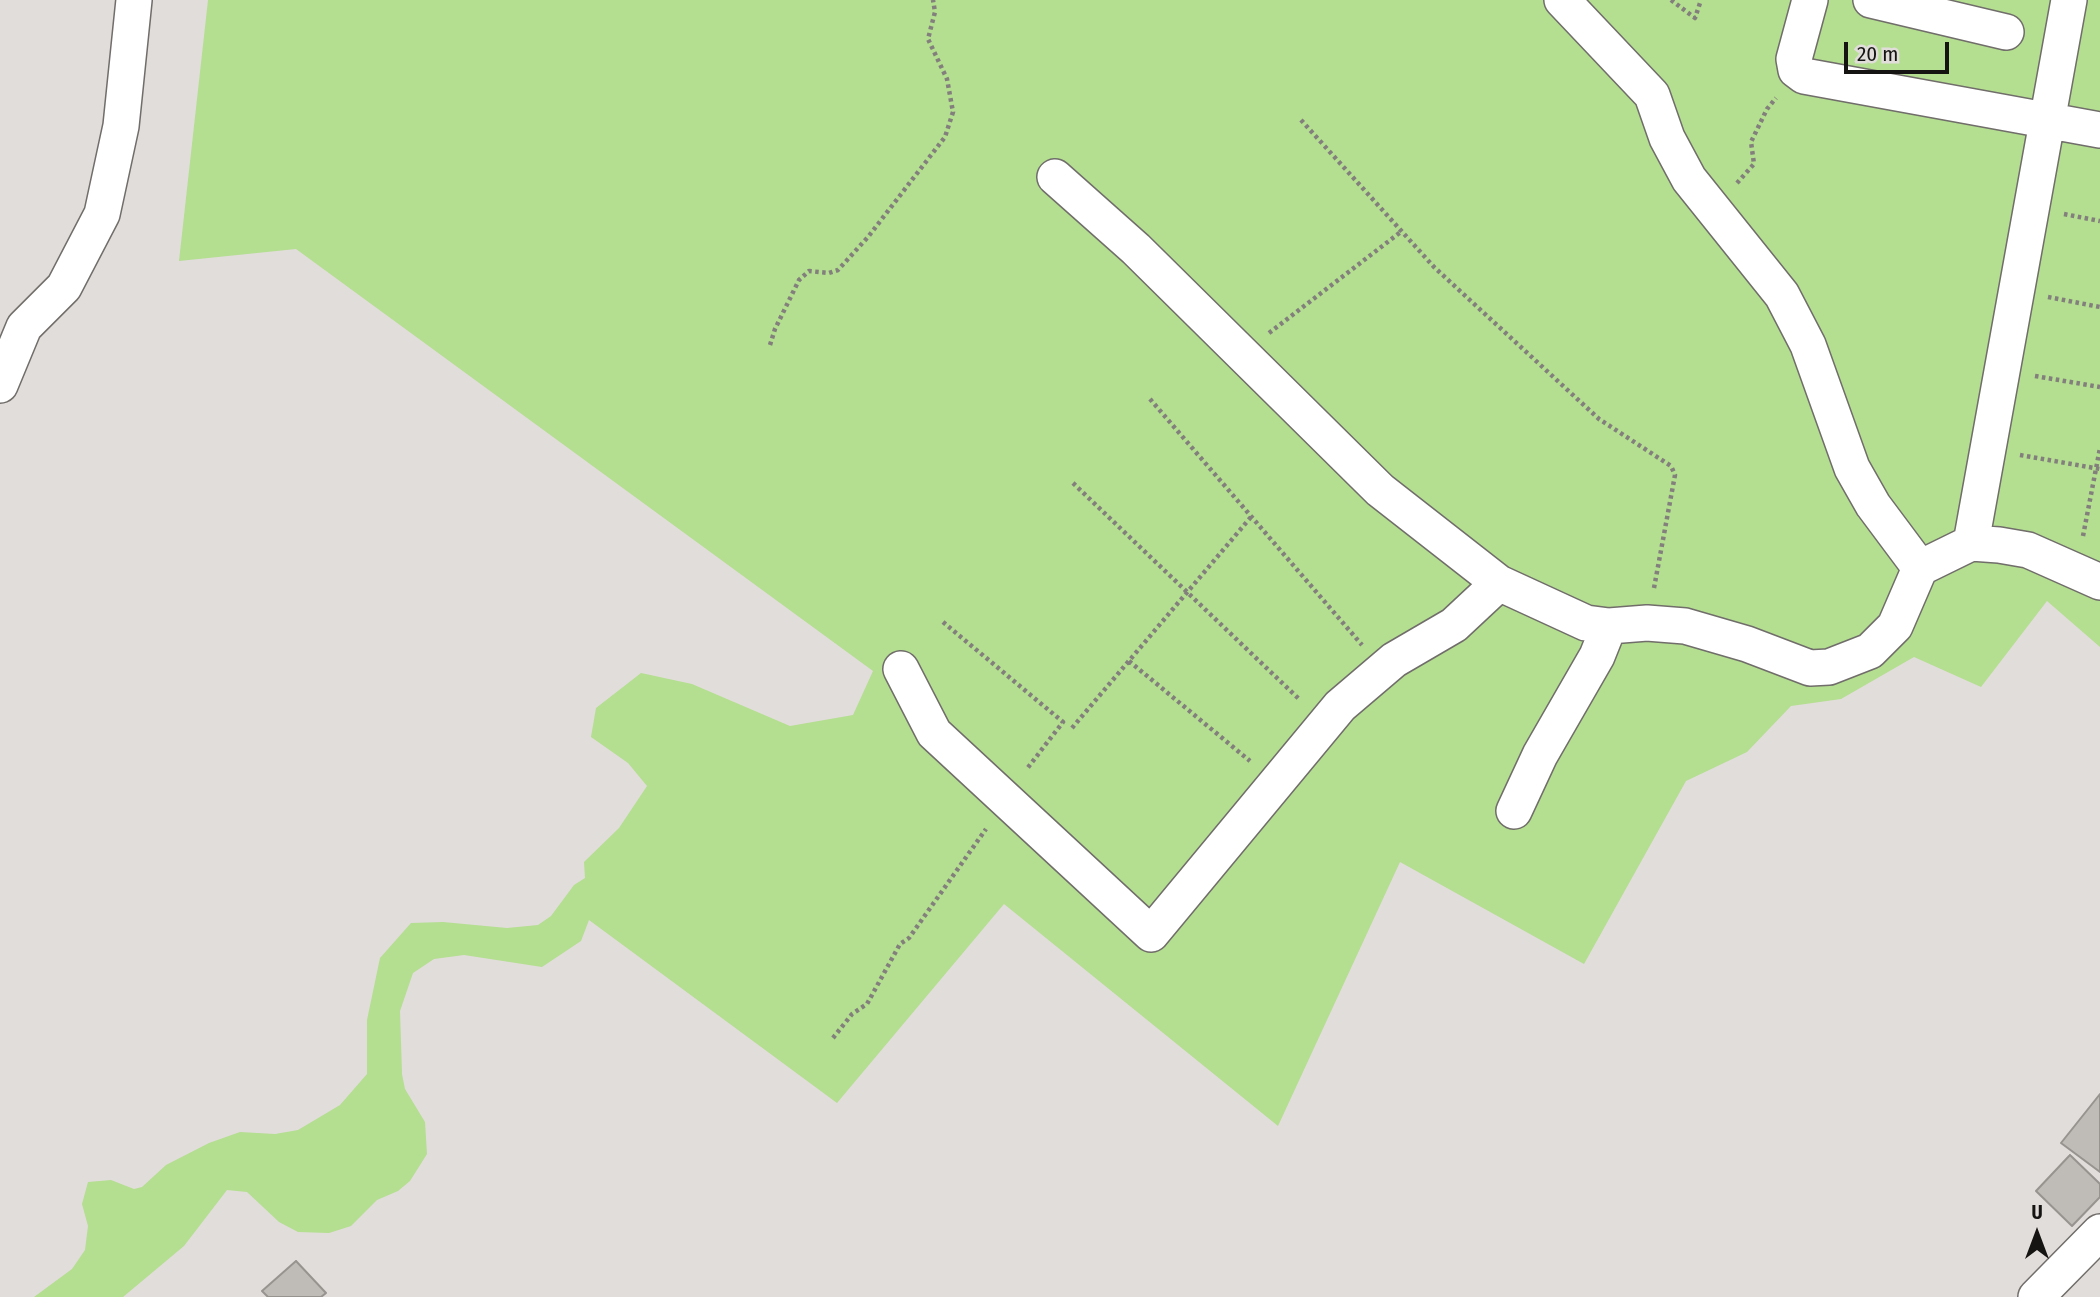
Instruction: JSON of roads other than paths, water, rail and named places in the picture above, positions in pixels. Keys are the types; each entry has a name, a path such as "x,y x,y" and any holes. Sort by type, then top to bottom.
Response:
{"street":[{"path":"0,385 12,318 64,287 102,214 121,126 134,0"},
{"path":"1562,0 1604,41 1652,95 1667,138 1689,179 1782,295 1808,345 1852,468 1873,505 1920,568"},
{"path":"1810,0 1794,59 1796,70 1804,76 2100,131"},
{"path":"1871,0 2006,32"},
{"path":"1971,543 2069,0"},
{"path":"1055,177 1136,249 1243,352 1380,490 1499,583 1586,623 1609,626 1647,623 1685,626 1747,644 1810,668 1829,667 1870,651 1895,626 1920,568 1971,543 2028,550 2100,582"},
{"path":"901,669 934,733 1150,934 1340,706 1382,669 1454,625 1499,583"},
{"path":"1514,811 1540,755 1597,656 1609,626"},
{"path":"2036,1297 2100,1232"}]}
